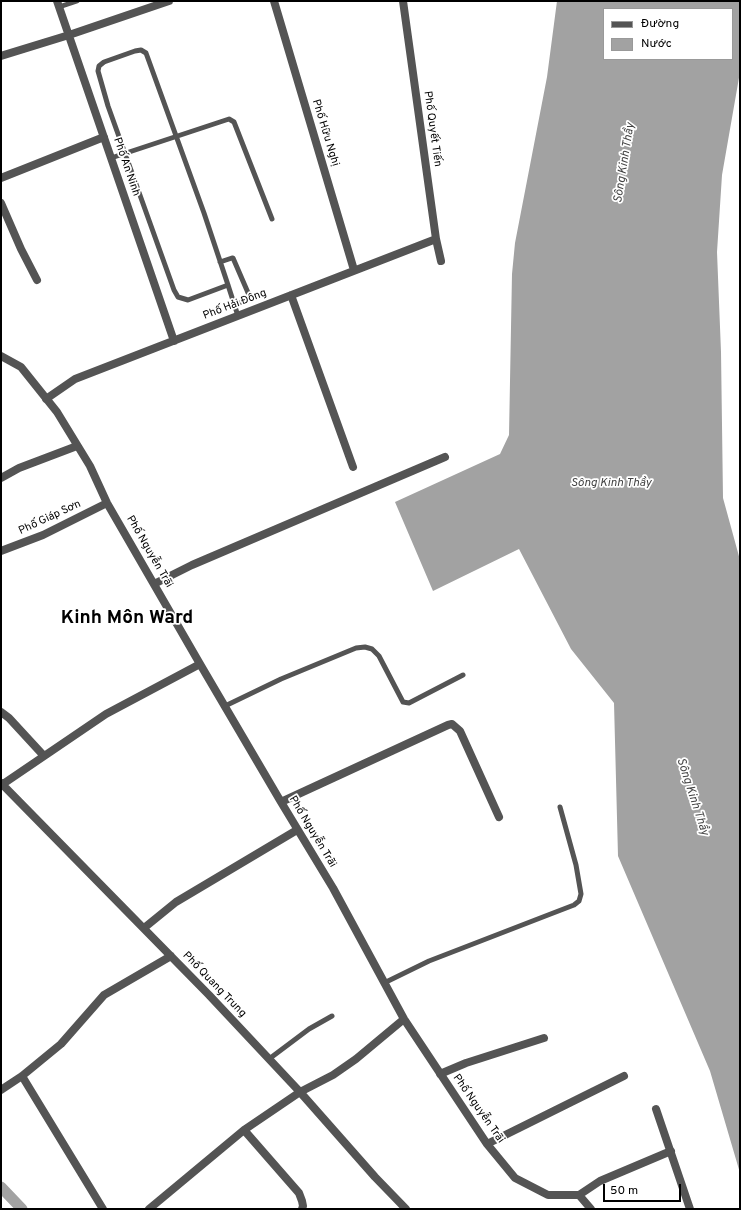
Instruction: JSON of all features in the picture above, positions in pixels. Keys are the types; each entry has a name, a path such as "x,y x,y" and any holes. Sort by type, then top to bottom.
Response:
{"street":[{"name":"Phố Hữu Nghị","path":"274,1 354,270"},
{"name":"Phố Quyết Tiến","path":"403,1 440,261"},
{"path":"1,56 69,35 165,2"},
{"name":"Phố An Ninh","path":"58,4 174,341"},
{"path":"1,178 104,137"},
{"path":"1,202 21,249 37,280"},
{"name":"Phố Hải Đông","path":"46,399 75,379 436,238"},
{"path":"290,295 353,467"},
{"name":"Phố Nguyễn Trãi","path":"1,356 21,367 57,412 90,466 107,503 280,802 333,888 404,1019 487,1144 515,1178 548,1195 579,1195"},
{"path":"1,478 19,468 77,446"},
{"path":"154,584 192,565 445,457"},
{"name":"Phố Giáp Sơn","path":"1,551 43,535 107,503"},
{"path":"2,783 106,714 200,664"},
{"path":"1,712 9,718 44,756"},
{"path":"280,802 452,724 460,731 499,817"},
{"name":"Phố Quang Trung","path":"2,783 209,994 406,1209"},
{"path":"144,928 176,902 297,830"},
{"path":"1,1090 22,1076 61,1044 104,995 171,956"},
{"path":"149,1209 244,1130 300,1092 333,1074 356,1059 404,1019"},
{"path":"440,1074 466,1063 544,1038"},
{"path":"22,1076 103,1209"},
{"path":"487,1144 624,1076"},
{"path":"656,1109 690,1209"},
{"path":"244,1130 299,1193 303,1206 302,1209"},
{"path":"590,1209 579,1195 600,1181 671,1151"}],"lane":[{"path":"58,4 77,1"},
{"path":"228,285 188,300 178,297 174,290 124,153 98,71 99,66 104,62 135,51 141,50 146,53 177,136 228,285 238,316"},
{"path":"111,158 219,121 229,119 234,122 272,219"},
{"path":"220,262 233,258 249,294 249,299 234,305"},
{"path":"225,706 281,679 356,648 365,647 372,649 379,656 403,702 409,703 463,675"},
{"path":"384,983 429,961 548,915 579,901 581,894 576,865 560,807"},
{"path":"269,1059 310,1029 332,1016"}],"water":[{"name":"Sông Kinh Thầy","path":"557,1 740,1 740,72 722,175 717,252 721,352 723,498 740,560 740,1173 710,1071 618,856 614,703 571,649 519,549 433,591 395,502 500,454 509,435 512,274 515,243 547,77"}],"waterway":[{"path":"1,1187 22,1209"}],"district":[{"name":"Kinh Môn Ward","path":"127,619"}]}
